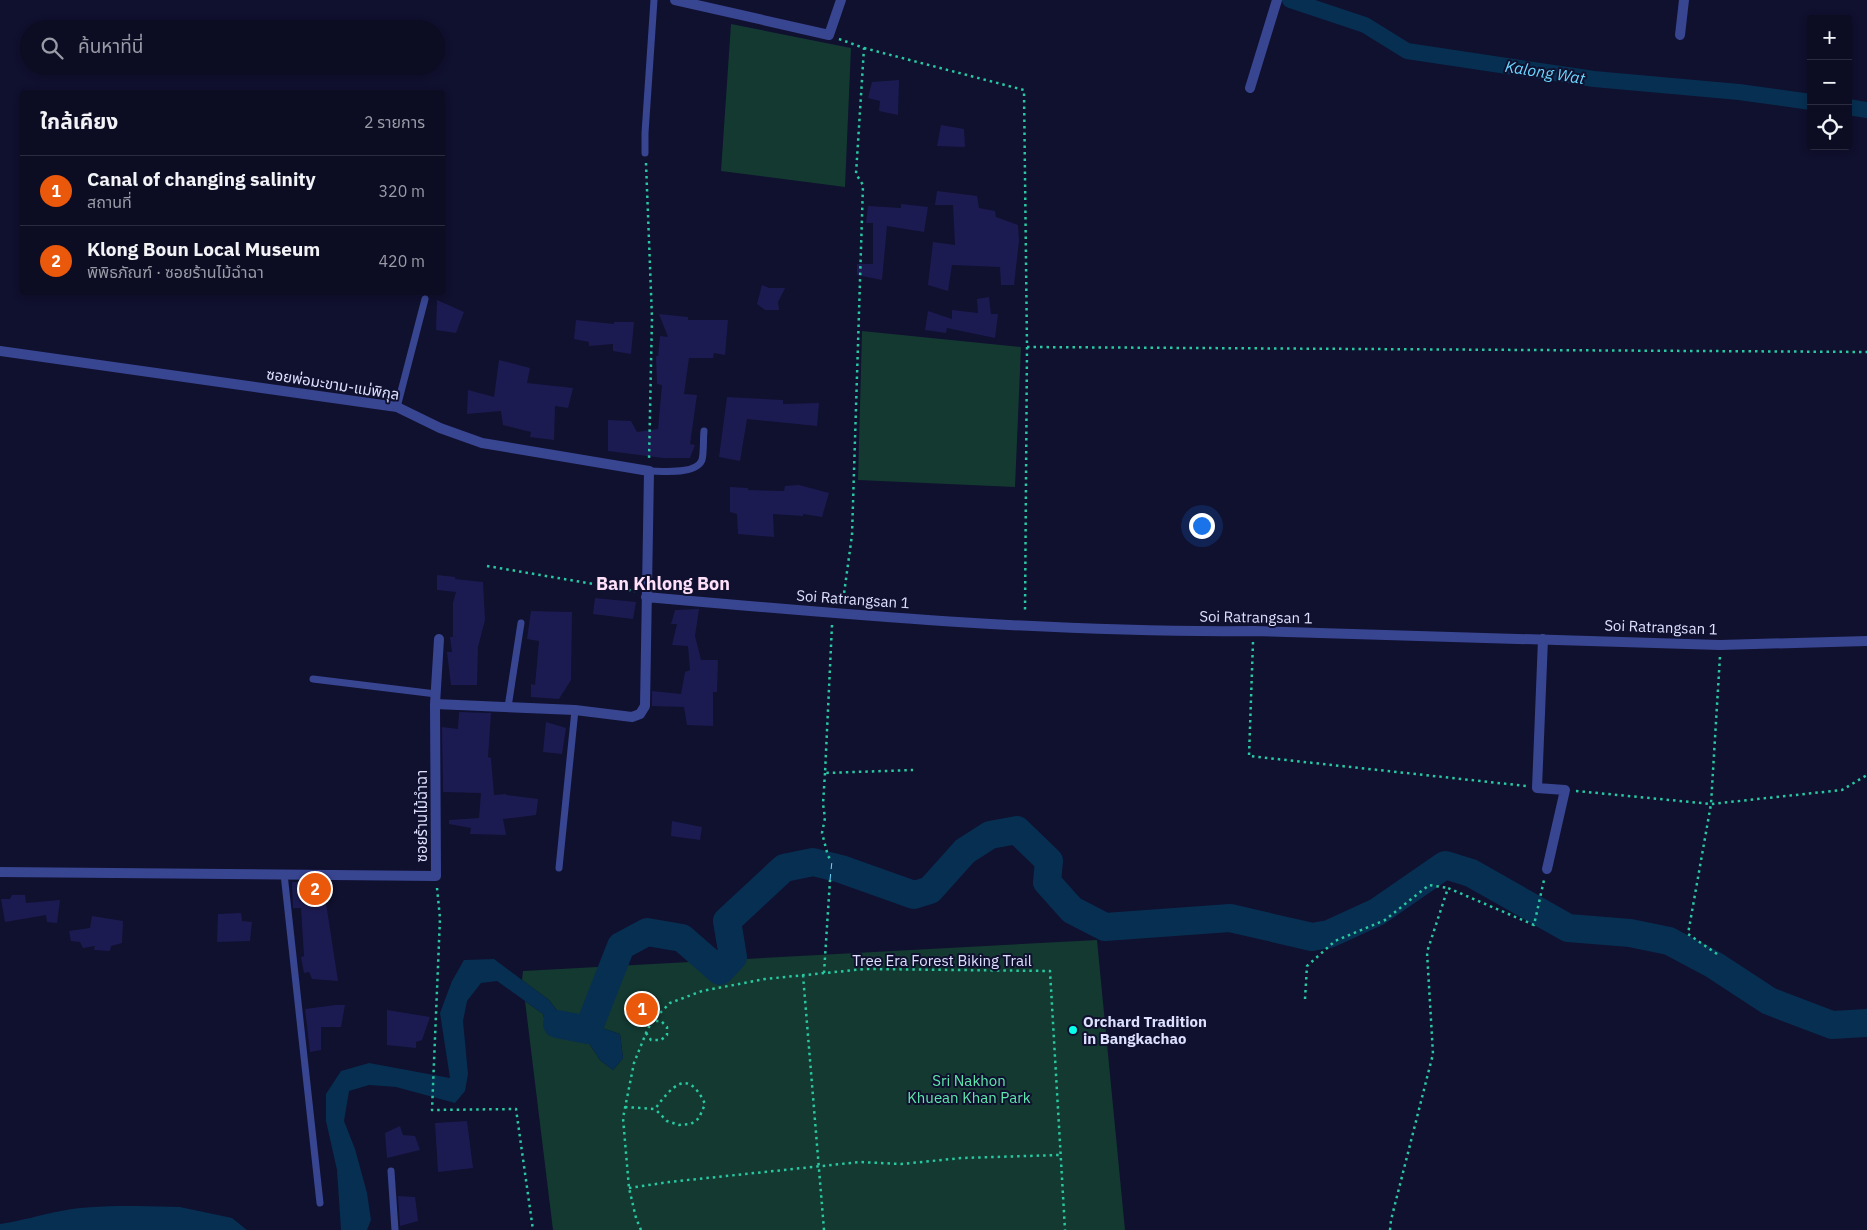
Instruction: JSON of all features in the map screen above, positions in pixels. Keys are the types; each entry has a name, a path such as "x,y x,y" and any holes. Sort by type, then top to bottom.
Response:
{"street":[{"path":"675,0 829,35 841,0"},
{"path":"1250,88 1277,0"},
{"path":"1680,35 1684,0"},
{"name":"ซอยพ่อมะขาม-แม่พิกุล","path":"0,351 396,407 440,428 482,443 649,472"},
{"path":"436,699 508,708 575,710 632,716 640,714 646,706 649,472"},
{"name":"Soi Ratrangsan 1","path":"646,595 837,614 1190,632 1254,631 1720,645 1867,641"},
{"path":"1543,639 1537,788 1565,790 1547,869"},
{"name":"ซอยร้านไม้ฉำฉา","path":"0,872 436,876 438,640"}],"lane":[{"path":"645,153 654,0"},
{"path":"396,407 425,299"},
{"path":"649,472 684,471 695,467 701,460 704,431"},
{"path":"508,708 521,623"},
{"path":"313,679 436,699"},
{"path":"559,868 575,710"},
{"path":"284,874 320,1203"},
{"path":"391,1171 395,1230"}],"path":[{"path":"829,35 864,48 1024,90 1027,347 1025,625"},
{"path":"832,861 828,856 822,833 825,818 823,804 837,614 852,535 863,185 856,174 864,48"},
{"path":"645,153 652,318 649,472"},
{"path":"1027,347 1867,352"},
{"path":"486,566 646,595"},
{"path":"1254,631 1249,756 1537,788"},
{"path":"1717,954 1688,934 1711,804 1720,645"},
{"path":"825,773 913,770"},
{"path":"1565,790 1711,804 1842,790 1867,775"},
{"path":"1305,999 1307,966 1335,941 1385,920 1429,886 1448,888 1534,925 1541,888 1547,869"},
{"path":"436,876 440,918 432,1110 516,1109 533,1230"},
{"path":"824,973 830,880"},
{"path":"1390,1230 1433,1054 1427,952 1448,888"},
{"name":"Tree Era Forest Biking Trail","path":"641,1230 636,1218 629,1188 623,1118 634,1063 652,1021 670,1002 702,991 765,979 864,969 1050,971 1059,1155 1065,1230"},
{"path":"804,975 824,1230"},
{"path":"646,1033 652,1040 661,1040 668,1035 667,1026 661,1021 652,1021"},
{"path":"625,1107 655,1109 667,1121 680,1125 691,1124 699,1118 706,1104 696,1088 682,1083 671,1088 655,1109"},
{"path":"629,1188 860,1162 901,1164 962,1158 1059,1155"}],"green space":[{"path":"731,24 851,48 845,187 721,171"},
{"path":"862,331 1021,347 1015,487 858,480"},
{"name":"Sri Nakhon Khuean Khan Park","path":"1097,940 1125,1230 553,1230 525,1001 543,1014 547,1030 583,1034 600,1060 613,1070 623,1058 620,1034 560,1014 549,1000 522,980 523,971"}],"water":[{"path":"494,959 549,1000 560,1014 620,1034 623,1058 613,1070 600,1060 583,1034 547,1030 543,1014 497,981 481,983 467,1001 463,1021 468,1074 465,1091 455,1103 396,1087 369,1085 349,1091 344,1121 355,1149 367,1193 371,1220 367,1230 341,1230 337,1170 326,1121 326,1094 341,1071 369,1063 450,1078 440,1013 452,981 464,960"},
{"path":"138,1206 180,1207 232,1218 247,1230 0,1230 0,1224 70,1209"}],"building":[{"path":"899,80 898,115 879,111 880,101 868,98 872,82"},
{"path":"941,125 964,129 965,147 937,146"},
{"path":"937,191 977,196 979,208 995,211 996,217 1018,225 1019,241 1014,285 1001,285 1000,267 952,265 948,291 928,285 933,242 955,245 953,205 935,205"},
{"path":"901,204 928,207 924,232 887,226 882,280 857,275 857,264 873,264 873,223 866,223 868,206 901,208"},
{"path":"762,285 769,288 785,288 778,302 779,310 765,310 757,304"},
{"path":"989,297 991,314 998,314 995,338 947,328 946,333 925,330 928,311 952,319 952,310 978,313 977,299"},
{"path":"437,300 464,312 456,333 436,330"},
{"path":"659,314 688,317 688,320 728,320 725,355 714,353 713,358 689,358 684,394 697,395 690,444 695,445 690,458 663,458 608,451 608,420 631,421 637,432 658,429 662,385 657,384 656,356 658,356 660,336 668,337"},
{"path":"576,320 614,324 614,322 634,322 631,354 613,351 613,344 589,346 589,342 574,339"},
{"path":"499,360 530,368 527,383 573,388 568,408 555,406 554,440 530,437 531,432 503,425 501,411 467,414 468,390 494,397"},
{"path":"727,397 783,400 783,404 819,403 817,426 747,419 740,461 719,457"},
{"path":"799,485 829,493 822,517 803,514 803,516 773,514 774,537 738,534 737,514 730,512 730,487 748,488 748,490 784,491 785,486"},
{"path":"437,575 483,582 485,620 478,647 477,685 451,685 447,652 452,652 450,637 453,637 453,603 456,592 437,590"},
{"path":"595,598 636,602 633,619 593,614"},
{"path":"699,609 695,636 701,660 718,660 717,692 713,692 713,726 687,725 684,707 652,706 652,691 681,694 685,672 690,670 688,646 672,645 677,624 671,624 675,610"},
{"path":"531,611 572,612 571,680 559,699 531,697 531,684 535,685 539,641 527,639"},
{"path":"459,712 491,713 488,757 491,758 494,795 506,794 538,799 536,815 503,819 506,835 470,834 471,828 449,824 449,820 479,818 481,793 443,792 442,727 458,729"},
{"path":"546,722 566,728 562,754 543,752"},
{"path":"672,821 702,827 700,840 671,836"},
{"path":"292,882 326,882 324,895 327,895 326,903 338,981 312,979 309,972 304,973 301,957 304,956 301,908 293,908"},
{"path":"12,895 25,895 26,903 60,900 57,923 47,922 46,915 5,922 1,899 10,899"},
{"path":"241,913 242,921 252,922 250,941 217,942 218,914"},
{"path":"92,916 123,921 122,943 111,946 110,951 94,950 95,946 83,948 80,942 71,941 69,931 90,928"},
{"path":"345,1005 341,1027 321,1027 321,1050 310,1052 305,1009"},
{"path":"387,1010 430,1017 422,1040 416,1042 416,1048 387,1045"},
{"path":"467,1121 473,1168 438,1172 435,1123"},
{"path":"400,1126 403,1135 415,1136 420,1150 387,1158 385,1133"},
{"path":"398,1196 415,1197 418,1221 400,1226"}],"waterway":[{"name":"Kalong Wat","path":"1290,0 1365,25 1407,51 1594,79 1739,92 1807,101"},
{"name":"Kalong Wat","path":"1852,108 1867,110"},
{"path":"557,1024 588,1030 621,946 647,932 682,938 720,971 733,957 727,921 784,868 813,862 841,869 914,895 930,890 965,851 990,835 1017,830 1049,861 1047,882 1072,910 1105,927 1230,918 1312,937 1329,934 1377,912 1445,865 1471,873 1568,928 1630,933 1669,941 1714,965 1769,1001 1832,1025 1867,1023"}],"ferry route":[{"path":"830,880 832,861"}],"place":[{"name":"Klong Boun Local Museum","path":"315,889"},
{"name":"Canal of changing salinity","path":"642,1009"},
{"name":"Orchard Tradition in Bangkachao","path":"1073,1030"}],"district":[{"name":"Ban Khlong Bon","path":"663,583"}]}
